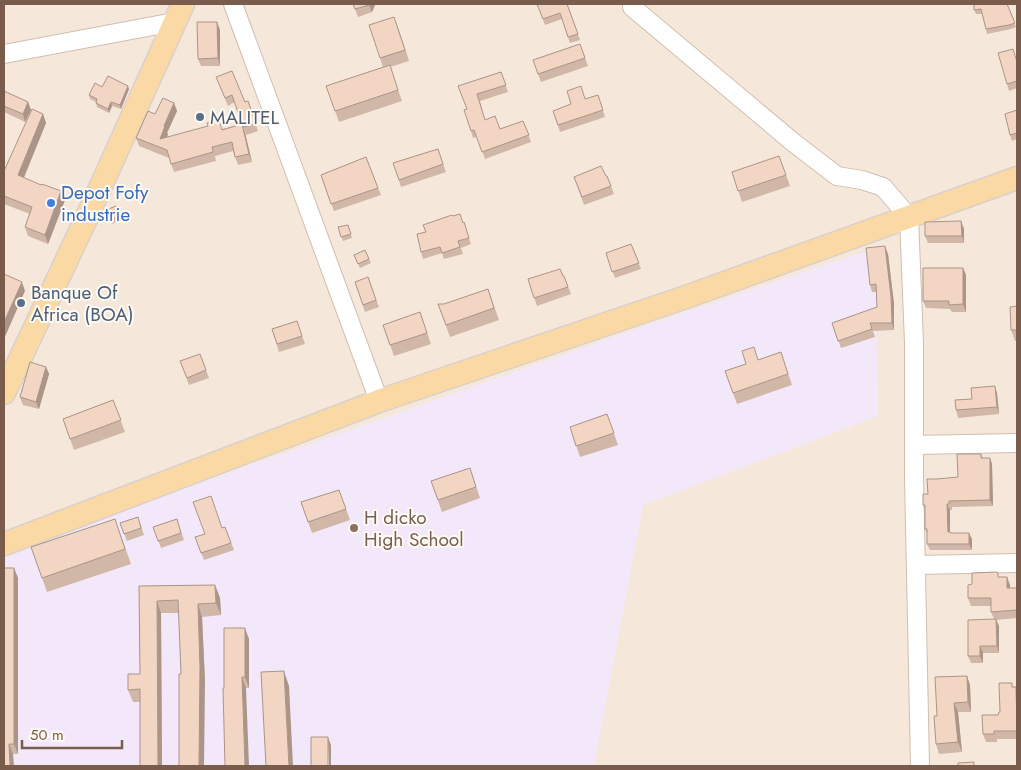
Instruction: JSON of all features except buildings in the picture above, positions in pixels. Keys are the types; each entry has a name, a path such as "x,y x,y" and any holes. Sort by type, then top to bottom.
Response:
{"main road":[{"path":"4,393 86,219 179,13"},
{"path":"4,544 379,401 683,298 1017,178"}],"street":[{"path":"233,4 379,401"},
{"path":"632,7 794,143 837,176 862,180 882,187 909,217 914,343 920,766"},
{"path":"4,54 179,13"},
{"path":"914,445 1017,443"},
{"path":"916,565 1017,563"}],"shaded area":[{"path":"4,4 1017,4 1017,766 4,766"},
{"name":"H dicko High School","path":"875,248 878,416 643,505 594,766 4,766 4,552 653,323"}],"place":[{"name":"MALITEL","path":"200,117"},
{"name":"Depot Fofy industrie","path":"51,203"},
{"name":"Banque Of Africa (BOA)","path":"21,303"},
{"name":"H dicko High School","path":"354,528"}]}
